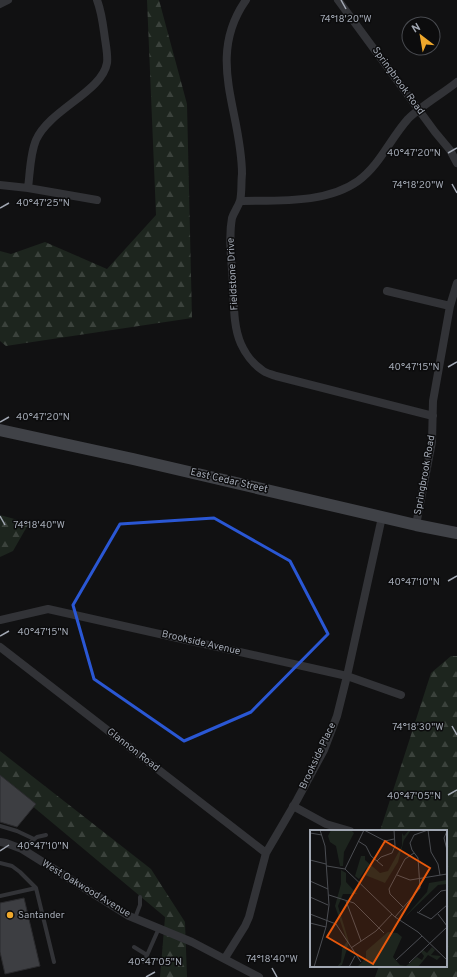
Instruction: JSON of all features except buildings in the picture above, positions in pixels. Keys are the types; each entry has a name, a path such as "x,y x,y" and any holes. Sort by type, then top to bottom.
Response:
{"street":[{"path":"0,4 8,0"},
{"path":"28,188 36,140 49,122 94,85 101,77 107,63 102,12 97,0"},
{"name":"Fieldstone Drive","path":"246,0 231,27 227,47 227,79 232,112 240,144 242,174 240,201 232,217 231,250 236,324 240,343 249,358 262,370 276,376 433,416"},
{"name":"Springbrook Road","path":"338,0 450,150 457,163"},
{"path":"240,201 307,199 335,192 358,181 372,168 409,119 457,82"},
{"path":"0,185 28,188 97,200"},
{"name":"Springbrook Road","path":"416,525 432,442 433,401 450,306 457,283"},
{"path":"387,291 450,306"},
{"name":"East Cedar Street","path":"0,430 125,457 416,525 457,533"},
{"name":"Brookside Place","path":"225,958 249,917 266,853 324,750 337,716 382,517"},
{"name":"Brookside Avenue","path":"0,620 48,609 347,676 401,695"},
{"name":"Glannon Road","path":"0,647 266,853"},
{"path":"293,806 326,824 347,830"},
{"name":"West Oakwood Avenue","path":"0,842 22,850 129,916 192,942 259,977"}],"lane":[{"path":"0,826 17,831 34,839"},
{"path":"22,850 37,837 46,835"},
{"path":"0,863 12,866 36,888 54,962"},
{"path":"0,896 36,888"},
{"path":"135,918 140,905 140,897"},
{"path":"144,962 159,928"},
{"path":"134,947 148,955"}],"highlighted area":[{"path":"214,518 290,561 328,634 251,712 184,741 94,679 73,605 120,524"}],"green space":[{"path":"147,0 159,0 187,104 192,318 6,346 0,341 0,251 11,254 45,242 107,269 156,215"},
{"path":"0,515 29,523 13,551 0,557"},
{"path":"451,656 457,656 457,977 375,977 379,967 447,967 447,830 380,830 431,673"},
{"path":"0,751 151,869 185,922 187,977 160,977 165,917 0,779"}],"place":[{"name":"Santander","path":"10,915"}]}
